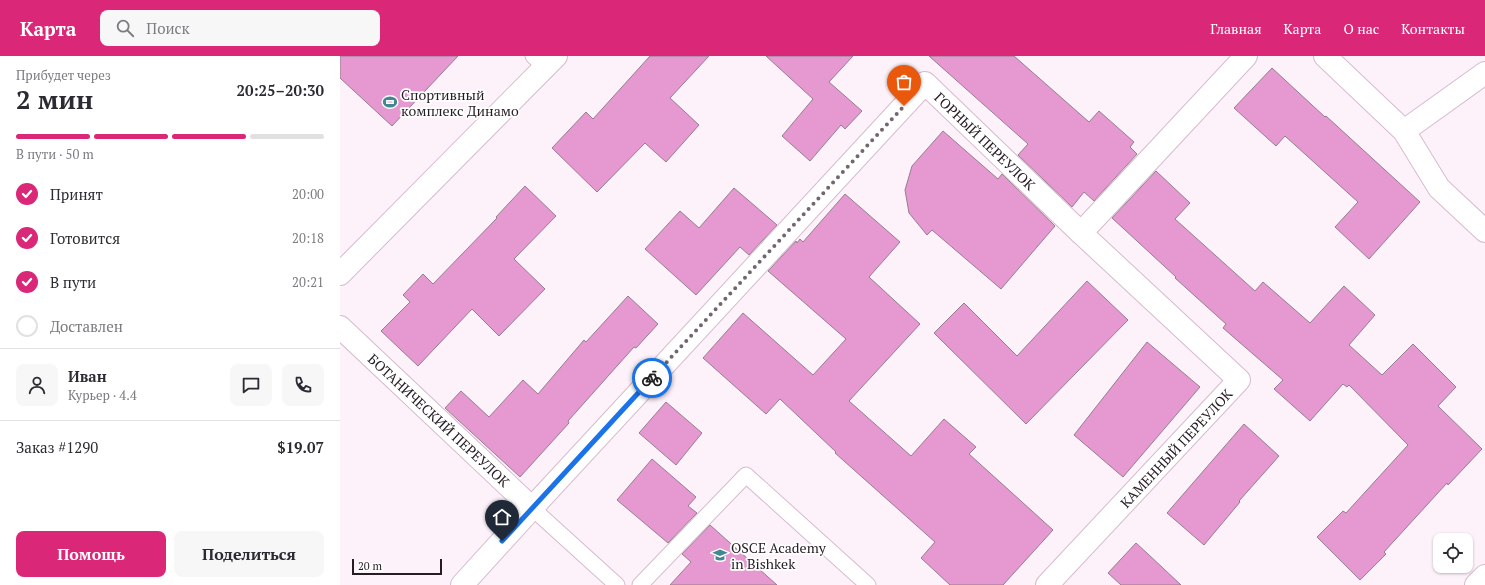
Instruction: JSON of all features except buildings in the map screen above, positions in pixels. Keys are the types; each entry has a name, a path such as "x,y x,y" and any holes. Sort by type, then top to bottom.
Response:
{"street":[{"path":"1081,233 1246,56"},
{"path":"1325,56 1404,131 1440,188 1485,231"},
{"path":"340,274 545,60"},
{"path":"1404,131 1483,77"},
{"name":"ГОРНЫЙ ПЕРЕУЛОК","path":"532,508 925,83 1081,233"},
{"name":"КАМЕННЫЙ ПЕРЕУЛОК","path":"1047,585 1239,380 1081,233"},
{"name":"БОТАНИЧЕСКИЙ ПЕРЕУЛОК","path":"340,327 532,508"},
{"path":"462,585 532,508"},
{"path":"1476,585 1485,576"}],"lane":[{"path":"640,585 746,475 868,585"},
{"path":"532,508 617,585"}],"way so far":[{"path":"652,378 904,106"}],"place":[{"name":"Спортивный комплекс Динамо","path":"390,102"},
{"name":"OSCE Academy in Bishkek","path":"720,555"}],"route":[{"path":"502,541 652,378"}]}
